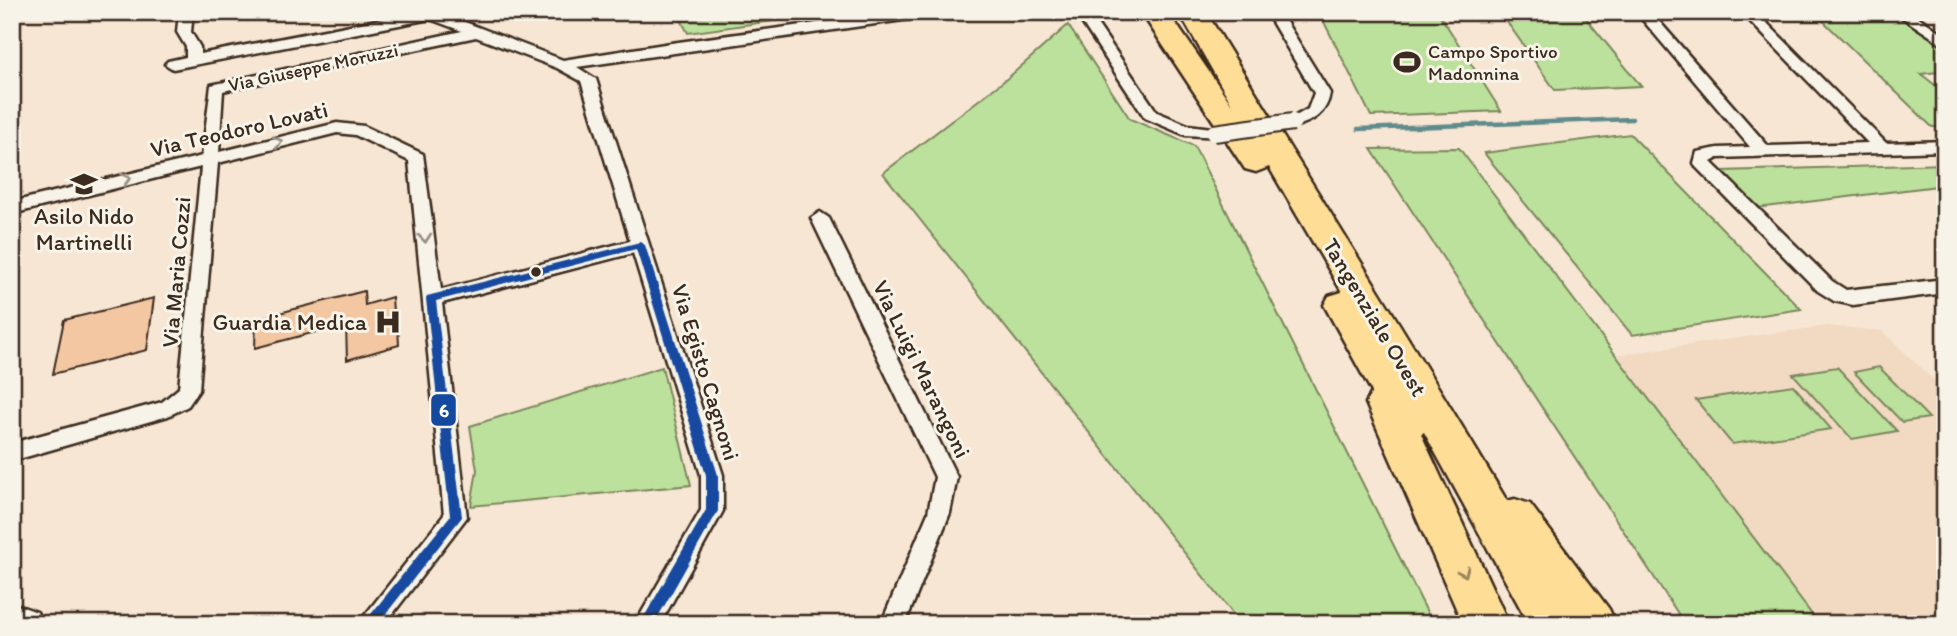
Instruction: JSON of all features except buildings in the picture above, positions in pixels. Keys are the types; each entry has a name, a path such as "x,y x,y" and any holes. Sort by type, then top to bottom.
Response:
{"highway":[{"path":"1154,12 1200,84 1291,195"},
{"name":"Tangenziale Ovest","path":"1176,12 1291,195 1391,338 1554,624"},
{"name":"Tangenziale Ovest","path":"1192,12 1291,195 1332,288 1525,624"},
{"path":"1215,12 1266,113 1291,195"},
{"path":"1332,288 1452,544 1486,624"},
{"path":"1391,338 1593,624"}],"street":[{"path":"186,12 184,32 193,47 193,59"},
{"path":"562,65 684,45 931,12"},
{"path":"1082,12 1151,115 1177,128 1214,133 1293,122 1314,113 1320,104 1322,93 1273,12"},
{"path":"1643,12 1763,151"},
{"path":"1748,12 1883,149"},
{"path":"1900,12 1945,42"},
{"name":"Via Giuseppe Moruzzi","path":"173,64 431,14 478,32 562,65 588,79 640,245"},
{"name":"Via Giuseppe Moruzzi","path":"211,158 216,88 478,32"},
{"path":"264,46 267,77"},
{"name":"Via Teodoro Lovati","path":"12,208 346,127 370,135 417,158 431,299"},
{"path":"1945,146 1718,153 1703,156 1702,163 1825,286 1841,296 1853,298 1945,286"},
{"name":"Via Maria Cozzi","path":"12,452 168,408 181,400 189,390 211,158"},
{"name":"Via Luigi Marangoni","path":"820,218 946,477 939,513 893,624"},
{"path":"370,624 456,517 431,299 640,245"},
{"name":"Via Egisto Cagnoni","path":"640,245 712,474 712,511 646,624"},
{"path":"12,619 25,624"}],"shaded area":[{"path":"1827,326 1882,331 1945,391 1945,624 1819,624 1616,355"}],"green space":[{"path":"749,12 836,12 688,33 680,18"},
{"name":"Campo Sportivo Madonnina","path":"1319,12 1438,12 1501,111 1371,116"},
{"path":"1500,12 1581,12 1641,86 1555,90"},
{"path":"1814,12 1892,12 1945,48 1945,71 1921,74 1945,93 1945,127 1932,127"},
{"path":"1068,25 1130,119 1194,146 1428,614 1430,624 1241,624 883,173 1009,77"},
{"path":"1630,134 1801,309 1632,335 1484,153"},
{"path":"1459,148 1819,624 1685,624 1371,149"},
{"path":"1945,164 1945,185 1757,208 1723,171"},
{"path":"662,367 691,485 471,506 477,470 470,426"},
{"path":"1837,367 1897,431 1852,439 1793,374"},
{"path":"1879,367 1929,418 1902,422 1854,372"},
{"path":"1793,385 1831,429 1732,444 1696,400"}],"waterway":[{"path":"1358,129 1632,119"}],"transit line":[{"name":"6","path":"370,624 456,517 431,299 640,245 712,475 712,511 647,624"}],"place":[{"name":"Campo Sportivo Madonnina","path":"1407,62"},
{"name":"Asilo Nido Martinelli","path":"84,184"},
{"name":"Guardia Medica","path":"388,322"}]}
